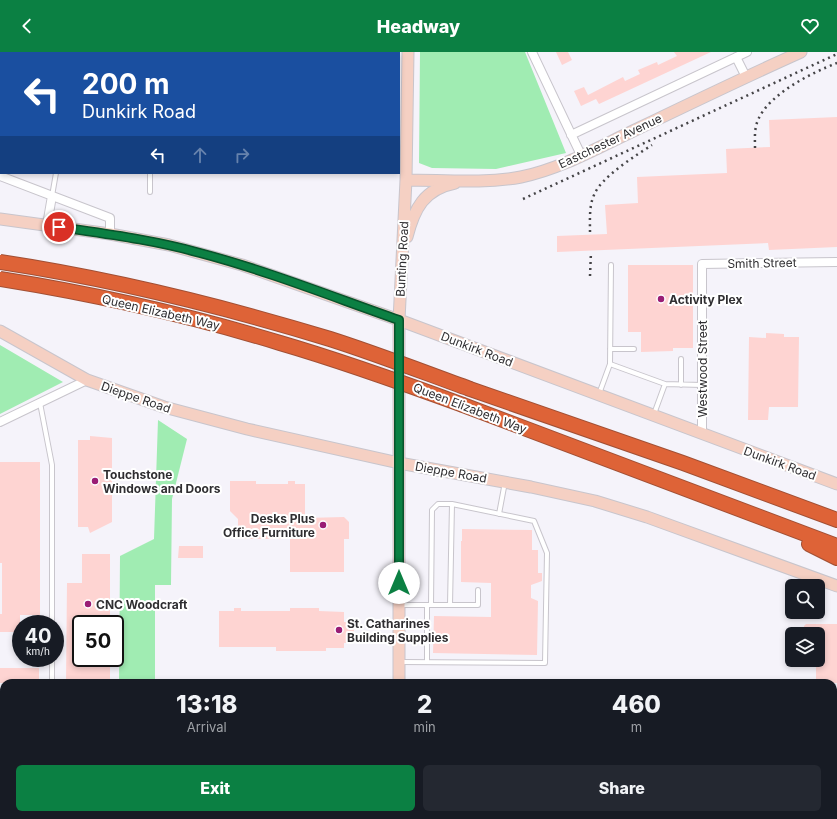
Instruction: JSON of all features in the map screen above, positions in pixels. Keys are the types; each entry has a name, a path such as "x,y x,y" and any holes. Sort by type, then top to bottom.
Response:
{"highway":[{"name":"Queen Elizabeth Way","path":"0,262 123,284 228,309 344,344 470,390 683,463 837,520"},
{"name":"Queen Elizabeth Way","path":"0,279 141,306 246,333 375,373 837,546"},
{"path":"743,511 837,558"}],"street":[{"name":"Bunting Road","path":"398,679 399,320 406,180 403,99 408,52"},
{"path":"532,52 581,156"},
{"name":"Eastchester Avenue","path":"571,135 732,56 747,52"},
{"name":"Eastchester Avenue","path":"406,180 492,181 521,177 547,170 581,156 801,52"},
{"path":"732,56 746,77"},
{"path":"0,176 110,218 110,234"},
{"path":"402,257 414,215 423,199 447,185 463,180"},
{"path":"47,225 52,196"},
{"name":"Dunkirk Road","path":"0,219 110,234 169,245 242,265 399,320 837,484"},
{"name":"Smith Street","path":"702,280 702,264 837,262"},
{"name":"Westwood Street","path":"702,280 702,434"},
{"name":"Dieppe Road","path":"0,331 87,380 142,400 195,416 247,429 399,463 577,496 625,510 837,586"},
{"path":"0,422 87,380"}],"lane":[{"path":"52,196 56,174"},
{"path":"150,174 150,192"},
{"path":"599,395 610,364 611,265"},
{"path":"610,349 634,349"},
{"path":"681,358 681,385"},
{"path":"610,364 665,384 702,385"},
{"path":"654,416 665,384"},
{"path":"40,403 52,465 52,615"},
{"path":"499,514 505,482"},
{"path":"399,662 545,663 547,552 534,521 452,504 438,504 432,510 427,662"},
{"path":"450,605 452,504"},
{"path":"399,605 478,606 478,590"},
{"path":"52,667 52,679"}],"green space":[{"path":"420,52 525,52 566,153 496,169 432,168 419,163"},
{"path":"0,345 63,382 0,414"},
{"path":"158,420 187,439 172,499 171,585 155,585 155,679 119,679 119,667 124,667 124,615 120,615 120,556 154,539"}],"building":[{"path":"556,52 568,52 572,60 562,65"},
{"path":"674,52 711,52 599,104 596,99 581,106 574,91 584,87 588,95 623,77 625,81 640,74 638,70 657,62 658,65 677,56"},
{"path":"837,117 837,247 769,250 768,243 557,252 557,236 607,234 605,205 638,203 637,177 727,173 726,149 770,147 769,120"},
{"name":"Activity Plex","path":"628,265 693,265 693,348 673,348 673,351 641,352 641,332 628,332"},
{"path":"766,333 784,334 784,337 799,337 798,407 769,407 768,420 748,420 749,337 766,338"},
{"name":"Touchstone Windows and Doors","path":"90,436 112,438 112,522 90,533 88,527 78,527 78,440 90,440"},
{"path":"0,462 40,462 40,615 12,615 12,632 0,632 0,614 2,614 2,563 0,563"},
{"path":"230,481 256,481 256,484 288,484 288,481 295,481 295,484 305,484 305,518 344,517 349,522 349,539 344,539 344,572 290,572 290,539 238,539 238,519 230,511"},
{"path":"462,529 532,530 532,550 538,550 538,573 542,573 542,581 531,585 531,598 538,601 537,655 433,653 434,616 491,617 491,583 461,582"},
{"path":"179,546 203,546 203,558 178,558"},
{"name":"CNC Woodcraft","path":"82,554 110,554 110,615 72,615 72,667 110,667 110,679 66,679 67,583 82,583"},
{"path":"234,608 241,608 241,611 290,611 290,608 319,608 319,611 344,612 344,622 354,622 354,643 344,643 344,648 326,648 326,651 276,651 276,647 219,647 219,611 234,611"},
{"path":"806,624 837,624 837,679 816,679 816,667 825,667 825,627 804,627"},
{"path":"0,668 39,668 39,679 0,679"}],"railway":[{"path":"523,199 837,54"},
{"path":"755,148 756,127 763,110 781,93 803,79 815,72 837,63"},
{"path":"590,232 591,204 598,188 619,167 652,145"},
{"path":"590,276 591,252"}],"place":[{"name":"Activity Plex","path":"661,299"},
{"name":"Touchstone Windows and Doors","path":"95,481"},
{"name":"Desks Plus Office Furniture","path":"323,525"},
{"name":"CNC Woodcraft","path":"88,604"},
{"name":"St. Catharines Building Supplies","path":"339,630"}],"route":[{"path":"59,227 110,234 200,252 242,265 399,320 399,583"}]}
